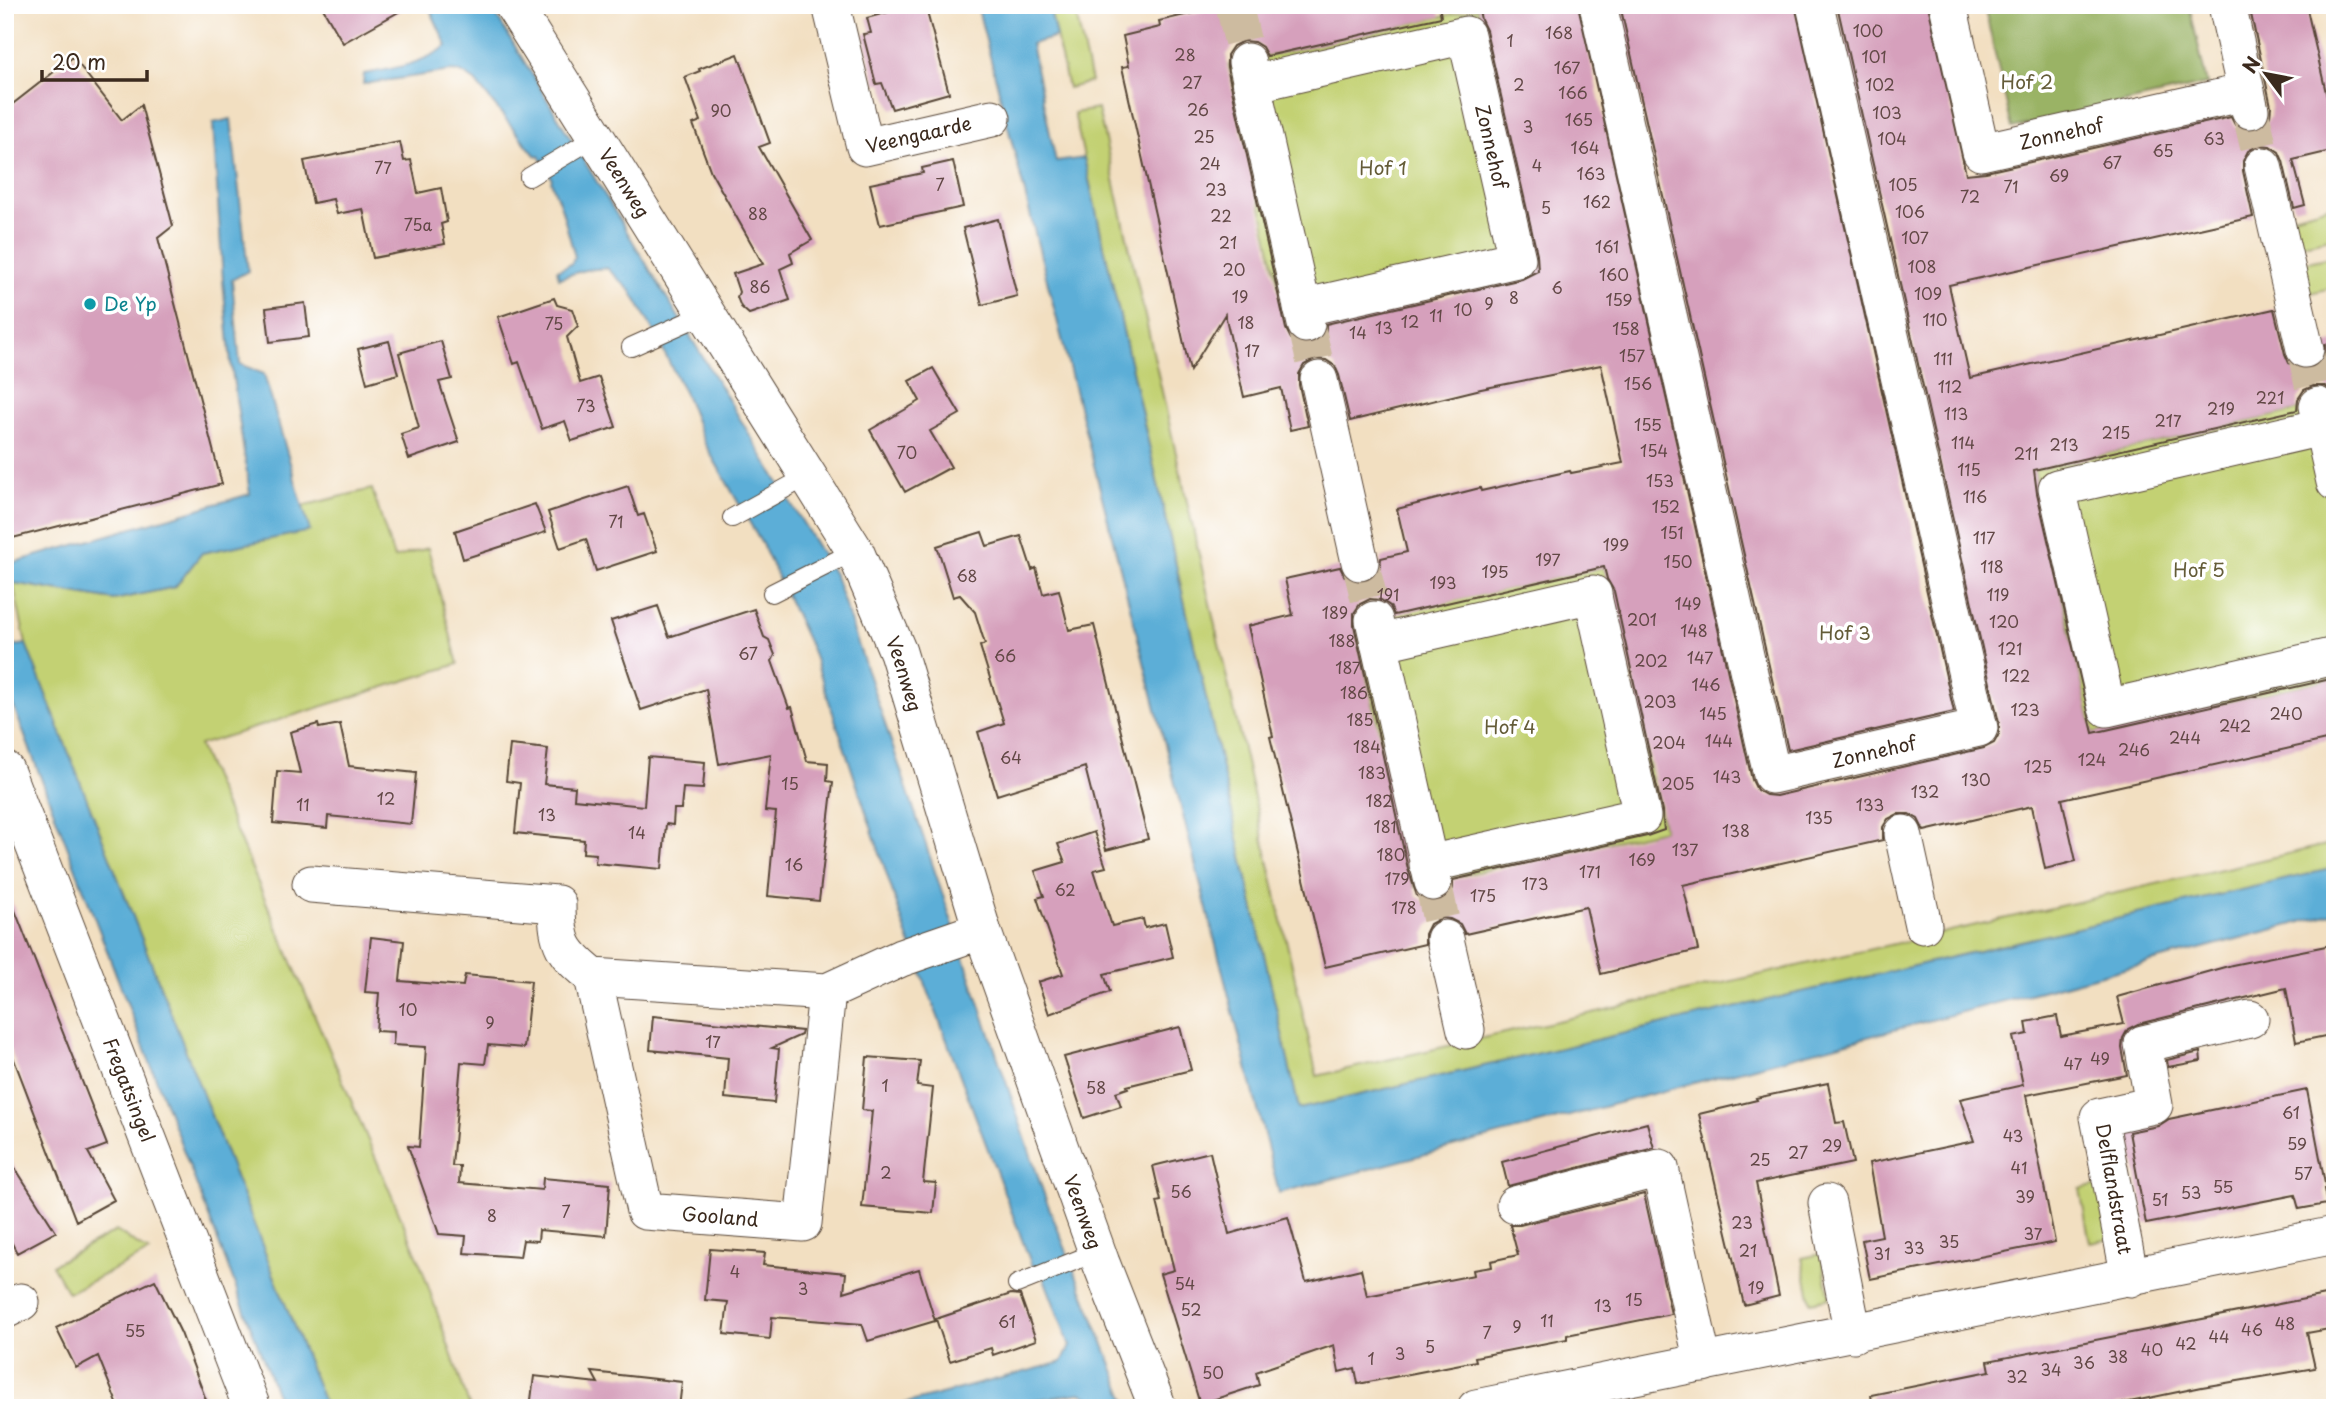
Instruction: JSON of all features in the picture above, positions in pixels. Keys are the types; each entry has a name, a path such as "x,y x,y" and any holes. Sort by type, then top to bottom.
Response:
{"street":[{"name":"Veenweg","path":"513,5 855,551 898,652 974,934 1158,1408"},
{"name":"Veengaarde","path":"831,5 865,148 992,118"},
{"name":"Zonnehof","path":"1598,5 1670,397 1772,775 1979,728 1904,344 1815,5"},
{"name":"Zonnehof","path":"1948,5 1981,152 2248,101 2227,5"},
{"name":"Zonnehof","path":"1466,35 1517,259 1304,316 1250,72 1466,35"},
{"path":"2263,166 2305,349"},
{"path":"1319,380 1360,562"},
{"path":"2335,482 2320,416 2057,488 2107,708 2335,656"},
{"path":"1593,594 1642,816 1430,873 1376,631 1593,594"},
{"name":"Fregatsingel","path":"5,770 253,1408"},
{"path":"1903,834 1923,925"},
{"path":"312,884 556,904 557,930 569,957 593,977 827,992 901,958 974,934"},
{"path":"1446,939 1466,1030"},
{"name":"Gooland","path":"593,977 645,1211 803,1223 827,992"},
{"name":"Delflandstraat","path":"2130,1278 2099,1117 2154,1105 2143,1044 2250,1019"},
{"path":"1515,1205 1660,1168 1703,1363"},
{"path":"1827,1203 1853,1334"},
{"name":"Delflandstraat","path":"1476,1408 2335,1235"}],"lane":[{"path":"529,177 596,137"},
{"path":"631,347 707,313"},
{"path":"732,518 808,476"},
{"path":"772,593 855,551"},
{"path":"1017,1284 1097,1252"}],"green space":[{"path":"1049,5 1074,5 1091,82 1068,88"},
{"name":"Hof 2","path":"1984,5 2189,5 2207,84 2012,128"},
{"name":"Hof 1","path":"1478,8 1538,271 1288,327 1229,65"},
{"path":"1098,109 1317,1076 2335,843 2335,868 1299,1109 1074,113"},
{"path":"2335,204 2335,237 2289,247 2282,219"},
{"path":"2335,256 2335,287 2299,296 2294,265"},
{"name":"Hof 5","path":"2335,402 2335,678 2093,733 2034,470"},
{"path":"372,489 394,558 428,548 458,664 199,745 418,1257 470,1408 326,1408 26,644 13,583 114,600 175,587 202,553 309,531 302,506"},
{"name":"Hof 4","path":"1604,567 1664,830 1414,886 1355,623"},
{"path":"2099,1185 2110,1239 2090,1243 2080,1189"},
{"path":"116,1231 149,1252 68,1293 52,1265"},
{"path":"1821,1254 1830,1298 1811,1302 1802,1258"}],"water":[{"path":"428,5 490,5 835,576 1045,1197 1129,1408 1097,1408 1093,1400 1081,1393 983,1408 888,1408 1062,1362 1070,1346 1040,1268 1032,1266 906,932 812,650 763,546 705,444 686,396 652,328 631,291 607,268 585,270 559,278 557,270 571,264 575,257 552,179 539,156 535,155 475,81 461,72 451,71 363,84 364,74 417,61 447,46"},
{"path":"977,5 1049,5 1056,37 1031,44 1056,162 1084,158 1299,1109 2335,868 2335,913 1279,1193"},
{"path":"231,119 248,271 232,280 240,364 264,374 310,531 202,553 175,587 114,600 13,583 5,585 5,565 250,494 231,364 213,123"},
{"path":"26,644 326,1408 282,1408 5,684 5,647"}],"building":[{"path":"321,5 411,5 343,43"},
{"path":"914,5 925,5 949,93 892,109 882,83 876,84 863,34 871,33 867,18"},
{"path":"1228,5 1439,5 1441,17 1267,56 1262,47 1254,42 1243,41 1233,46 1227,55 1227,67 1286,329 1291,339 1299,344 1310,345 1321,339 1326,331 1326,324 1522,279 1538,271 1537,254 1478,5 1578,5 1752,780 1757,790 1776,796 1984,748 1994,743 1999,734 1999,723 1837,5 1928,5 1966,174 1986,172 2231,117 2235,125 2243,130 2255,130 2265,125 2271,106 2249,5 2306,5 2335,132 2335,150 2293,160 2305,205 2294,208 2279,152 2270,146 2259,145 2248,151 2243,161 2253,217 1949,285 1970,378 2274,309 2285,354 2289,363 2298,369 2309,370 2319,365 2325,356 2325,344 2335,342 2335,394 2325,386 2313,386 2304,390 2298,399 2297,410 2034,470 2037,493 2093,733 2335,678 2335,738 2062,799 2076,861 2045,869 2032,806 1924,831 1918,819 1909,814 1898,814 1888,819 1883,827 1883,840 1683,885 1698,950 1601,974 1586,907 1465,934 1460,924 1441,918 1430,924 1425,934 1425,944 1325,967 1270,737 1273,736 1248,626 1293,615 1285,579 1340,567 1345,577 1353,582 1364,583 1374,578 1380,569 1381,558 1407,552 1397,509 1480,488 1481,491 1570,471 1571,473 1623,463 1601,365 1481,389 1350,421 1335,366 1326,360 1315,359 1304,365 1299,374 1308,426 1290,430 1281,388 1244,397 1225,314 1190,371 1122,67 1129,66 1123,36 1160,27 1159,21","holes":["1604,567 1614,591 1664,830 1453,880 1453,889 1447,898 1437,903 1426,902 1417,896 1408,869 1354,625 1354,613 1360,604 1370,599 1381,600 1390,606 1394,615"]},
{"name":"Hof 3","path":"1620,5 1795,5 1954,712 1788,750"},
{"path":"738,54 770,143 759,147 812,240 790,253 793,263 780,269 790,300 749,314 741,307 737,297 739,292 733,274 763,264 711,172 693,124 701,121 685,77"},
{"name":"De Yp","path":"73,57 122,120 141,105 173,226 158,238 222,484 5,540 5,110"},
{"path":"400,142 404,161 411,160 418,193 441,188 447,222 441,224 445,244 373,258 363,209 337,214 333,199 313,203 304,161"},
{"path":"953,161 963,207 880,225 870,184 923,173 922,168"},
{"path":"998,219 1017,296 982,305 963,228"},
{"path":"554,298 557,305 572,309 578,326 567,337 580,383 599,377 616,427 572,441 565,421 542,429 519,362 514,364 498,317"},
{"path":"305,303 309,337 270,342 266,308"},
{"path":"389,341 398,374 367,383 358,349"},
{"path":"441,341 452,379 439,382 459,442 409,459 401,434 419,428 399,353"},
{"path":"933,368 960,414 930,431 951,467 905,492 870,430 920,401 909,381"},
{"path":"628,486 638,516 644,514 657,551 596,571 586,539 560,548 548,512"},
{"path":"535,504 546,532 463,559 455,531"},
{"path":"982,532 987,546 1021,536 1032,570 1036,568 1043,594 1059,590 1069,630 1094,625 1148,839 1106,850 1085,767 997,795 978,732 1004,723 980,646 985,644 975,612 960,595 953,597 937,546"},
{"path":"658,606 669,637 754,609 764,637 769,640 775,655 772,661 789,708 792,707 807,761 828,763 827,781 833,782 819,901 768,896 776,812 765,811 771,754 719,764 706,689 641,710 611,621"},
{"path":"318,724 319,728 340,724 349,766 416,773 411,824 328,816 327,828 273,823 277,771 300,773 290,732"},
{"path":"510,745 548,749 544,784 575,787 574,799 644,806 648,757 705,762 703,789 683,788 681,809 674,809 673,825 666,824 662,869 595,863 596,854 583,853 584,840 515,833 520,783 506,781"},
{"path":"1094,832 1106,867 1094,870 1112,926 1143,919 1145,928 1165,923 1173,957 1104,974 1110,992 1049,1014 1038,982 1063,974 1037,898 1044,896 1035,871 1065,862 1058,844"},
{"path":"7,890 107,1145 88,1152 114,1200 76,1221 5,1036"},
{"path":"371,937 404,941 400,981 463,986 465,975 531,981 524,1048 488,1045 485,1064 461,1062 452,1166 460,1166 459,1183 542,1190 543,1178 610,1184 606,1236 539,1230 538,1241 523,1240 520,1257 464,1253 466,1236 439,1234 408,1146 419,1147 426,1047 393,1045 394,1032 376,1031 379,993 365,992"},
{"path":"2331,945 2335,968 2335,1034 2296,1042 2286,988 2138,1024 2128,1029 2123,1038 2127,1075 2026,1095 2055,1242 1870,1279 1862,1240 1882,1236 1869,1163 1974,1141 1960,1099 2023,1085 2013,1037 2028,1034 2026,1022 2057,1016 2061,1036 2124,1024 2117,997 2232,965"},
{"path":"653,1016 802,1031 801,1035 772,1048 779,1049 774,1103 725,1098 728,1058 650,1050"},
{"path":"1180,1027 1191,1070 1127,1086 1128,1088 1116,1092 1121,1106 1084,1118 1064,1057"},
{"path":"2200,1052 2201,1061 2168,1067 2167,1060"},
{"path":"867,1057 920,1061 917,1086 933,1088 923,1182 936,1183 933,1213 862,1207 872,1111 862,1110"},
{"path":"1828,1083 1836,1123 1844,1122 1853,1163 1756,1183 1779,1296 1744,1305 1699,1114 1757,1100 1756,1098"},
{"path":"2307,1090 2327,1204 2299,1209 2295,1195 2146,1224 2129,1132 2158,1126 2169,1119"},
{"path":"1647,1123 1654,1148 1508,1186 1502,1162"},
{"path":"5,1152 56,1232 17,1253 5,1230"},
{"path":"1210,1152 1229,1234 1288,1217 1306,1282 1361,1269 1367,1296 1474,1275 1473,1270 1492,1267 1491,1261 1518,1255 1510,1225 1520,1225 1644,1194 1671,1314 1567,1335 1567,1339 1475,1357 1476,1361 1358,1384 1355,1368 1339,1372 1334,1345 1256,1372 1259,1385 1200,1404 1160,1274 1174,1270 1157,1202 1161,1201 1153,1166"},
{"path":"710,1249 765,1253 763,1265 846,1273 844,1292 919,1269 935,1321 868,1341 862,1324 772,1317 770,1339 724,1334 728,1302 705,1300"},
{"path":"155,1280 181,1333 209,1408 119,1408 98,1356 76,1368 56,1328"},
{"path":"2335,1293 2335,1328 2307,1333 2315,1368 2202,1387 2115,1405 2116,1408 1873,1408 1871,1395 1990,1371 1988,1361"},
{"path":"1011,1294 1020,1295 1036,1340 993,1355 991,1348 950,1361 936,1319"},
{"path":"592,1372 682,1382 679,1408 530,1408 534,1376 598,1383"}],"tunnel":[{"path":"1234,5 1247,60"},
{"path":"2250,110 2263,166"},
{"path":"1306,324 1319,380"},
{"path":"2305,349 2318,406"},
{"path":"1360,562 1374,619"},
{"path":"1433,882 1445,939"}],"place":[{"name":"De Yp","path":"90,304"}]}
